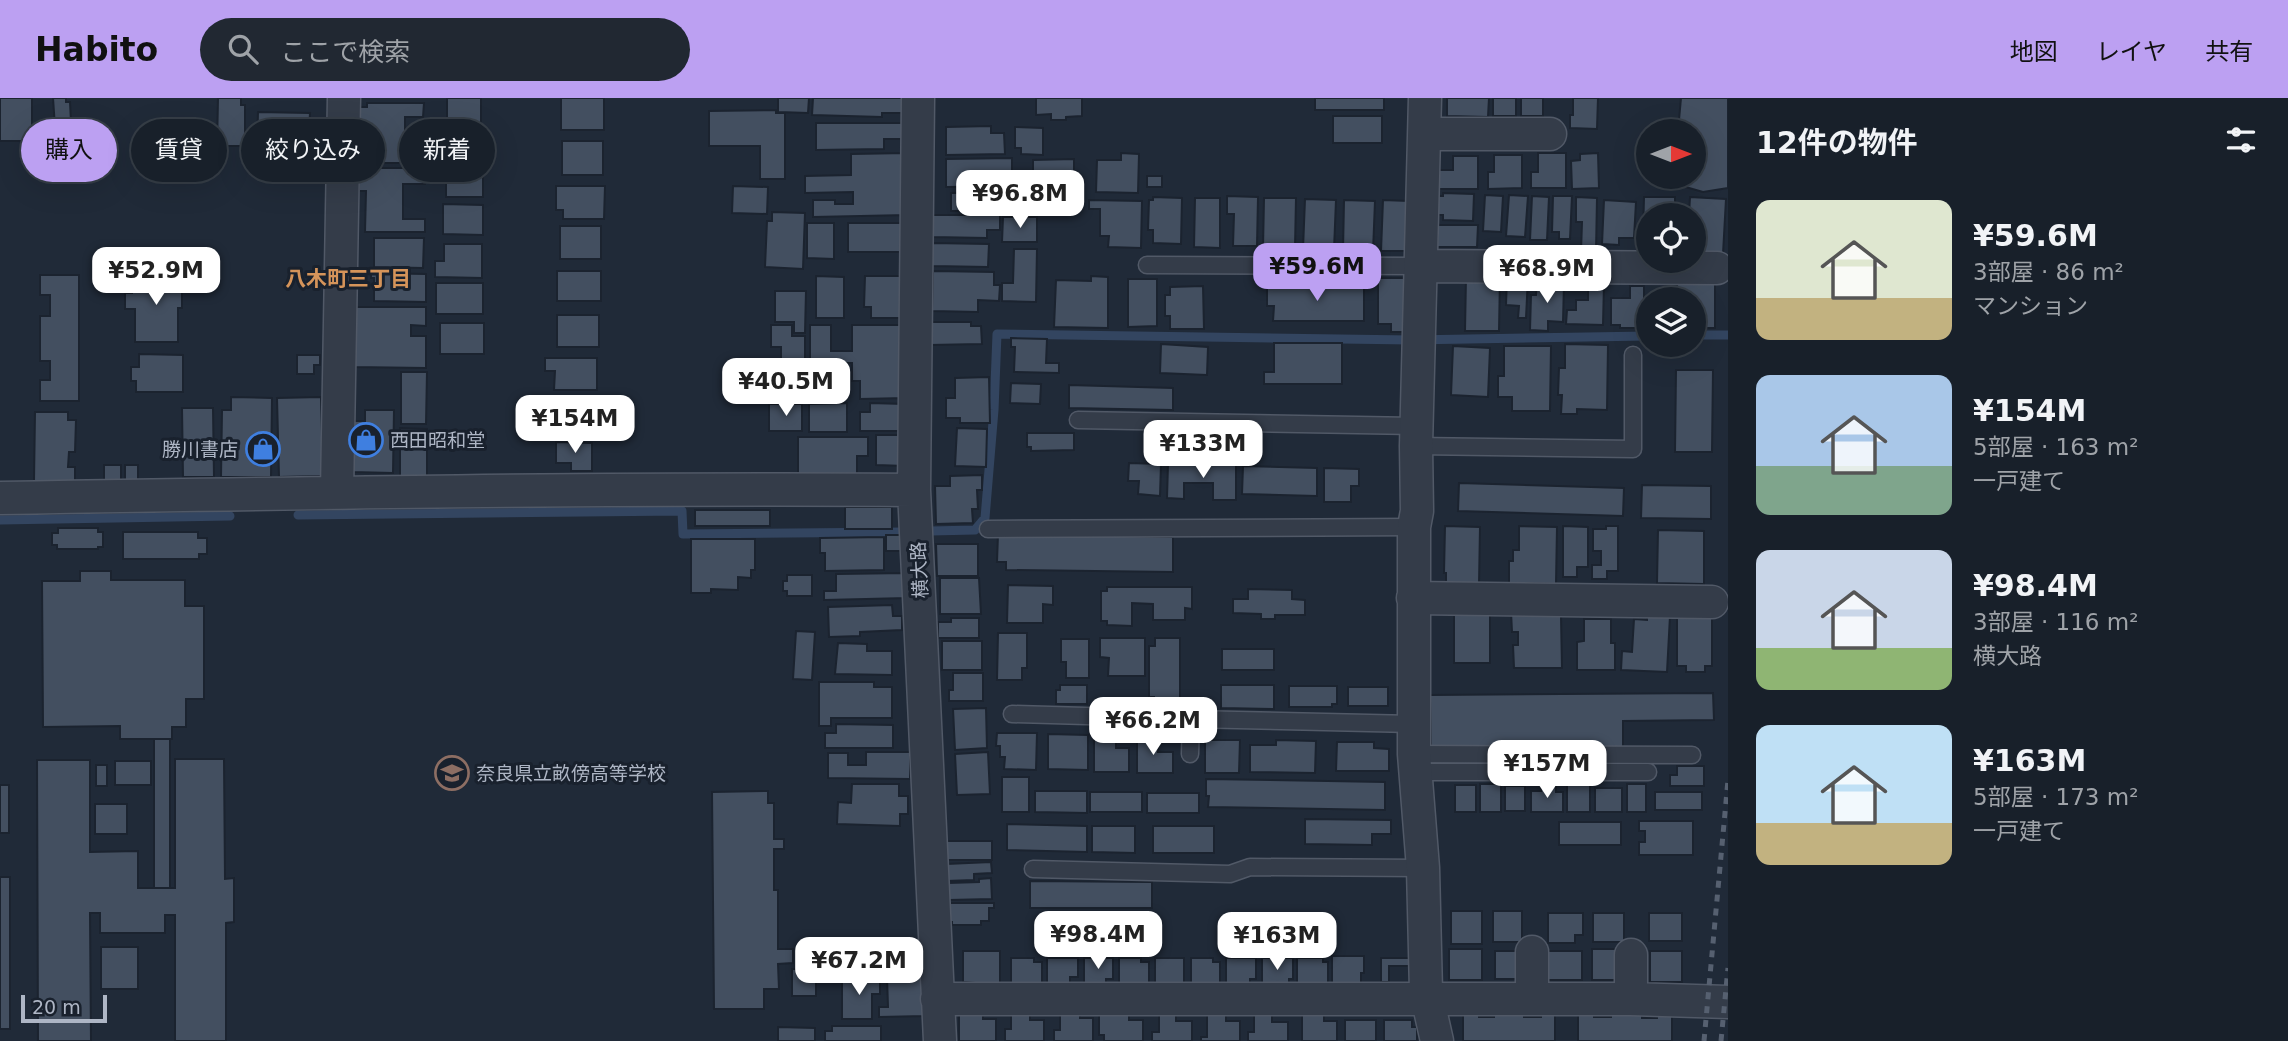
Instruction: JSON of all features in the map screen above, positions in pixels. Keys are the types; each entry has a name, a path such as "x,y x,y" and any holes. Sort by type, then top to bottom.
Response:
{"street":[{"path":"337,492 344,98"},
{"name":"横大路","path":"918,98 914,490 940,1041"},
{"path":"1425,98 1413,598 1415,750 1428,998 1437,1041"},
{"path":"1425,134 1550,134"},
{"path":"1421,266 1717,268"},
{"path":"0,498 337,492 914,490"},
{"path":"1413,598 1712,602"},
{"path":"1532,952 1532,999"},
{"path":"1631,955 1631,999"},
{"path":"937,999 1428,998 1728,1002"}],"lane":[{"path":"1147,265 1421,266"},
{"path":"1078,420 1633,449 1633,355"},
{"path":"988,529 1414,527"},
{"path":"1012,714 1191,719 1415,750 1648,772"},
{"path":"1190,754 1191,719"},
{"path":"1415,750 1692,755"},
{"path":"1033,869 1230,874 1250,867 1423,868"}],"building":[{"path":"0,98 32,98 32,119 21,119 21,141 0,141"},
{"path":"53,98 66,98 66,102 70,102 71,119 54,119"},
{"path":"218,98 241,98 241,105 245,105 245,119 241,119 241,146 227,146 227,119 218,119"},
{"path":"447,98 481,98 481,119 447,119"},
{"path":"561,98 604,98 604,130 561,130"},
{"path":"778,98 809,98 808,113 778,112"},
{"path":"813,98 906,98 906,113 882,113 882,117 812,115"},
{"path":"1036,98 1082,98 1082,116 1051,120 1051,114 1036,115"},
{"path":"1315,98 1384,98 1384,110 1315,110"},
{"path":"1447,98 1489,98 1488,117 1447,116"},
{"path":"1493,98 1516,98 1516,116 1493,116"},
{"path":"1521,98 1543,98 1543,116 1521,116"},
{"path":"1573,98 1598,98 1597,129 1570,128"},
{"path":"1681,98 1728,98 1728,188 1703,192 1692,189 1706,189 1706,119 1679,119"},
{"path":"367,103 424,103 423,117 399,119 399,163 385,163 385,119 360,119 360,107 367,107"},
{"path":"776,110 776,113 785,113 785,179 760,179 760,146 709,146 709,111"},
{"path":"258,112 310,113 310,119 258,119"},
{"path":"1333,116 1382,116 1382,143 1333,143"},
{"path":"816,123 907,123 907,139 884,139 884,149 816,150"},
{"path":"991,126 991,133 1004,133 1005,154 946,155 946,127"},
{"path":"1015,127 1043,128 1043,155 1021,154 1021,148 1015,148"},
{"path":"562,141 603,141 603,175 562,175"},
{"path":"907,153 908,215 813,217 813,200 835,200 835,204 853,204 853,192 805,193 805,176 851,175 851,154"},
{"path":"1121,153 1139,154 1138,193 1096,192 1097,160 1121,160"},
{"path":"1538,153 1566,153 1566,188 1531,188 1531,172 1538,172"},
{"path":"1598,153 1599,188 1572,189 1571,161 1580,160 1580,154"},
{"path":"1494,155 1522,155 1522,188 1488,189 1488,172 1494,172"},
{"path":"1453,156 1478,156 1478,189 1438,189 1438,170 1453,170"},
{"path":"1012,158 1012,173 1029,173 1029,186 946,187 946,159"},
{"path":"1074,159 1074,172 1070,172 1071,186 1033,186 1033,160"},
{"path":"385,168 399,168 399,182 425,182 403,184 403,219 425,219 425,232 365,232 366,191 359,191 359,182 385,182"},
{"path":"1147,176 1162,176 1162,187 1147,187"},
{"path":"446,182 483,182 483,197 446,197"},
{"path":"556,186 605,186 604,219 563,219 563,210 556,210"},
{"path":"733,186 768,187 767,214 732,213"},
{"path":"1043,192 1043,203 1009,204 1009,210 951,211 951,193"},
{"path":"1443,193 1474,194 1473,221 1443,220 1443,215 1437,215 1437,196 1443,196"},
{"path":"1485,195 1503,196 1501,232 1483,231"},
{"path":"1509,195 1528,196 1525,237 1506,236"},
{"path":"1227,196 1258,197 1257,246 1233,246 1234,214 1227,214"},
{"path":"1532,196 1549,197 1547,240 1530,240"},
{"path":"1553,196 1572,196 1570,239 1559,239 1559,232 1552,232"},
{"path":"1153,197 1182,198 1181,244 1153,243 1153,230 1148,230 1149,200 1153,200"},
{"path":"1576,197 1597,198 1596,252 1581,252 1582,222 1576,222"},
{"path":"1644,197 1675,197 1675,203 1644,203"},
{"path":"1690,197 1726,199 1723,254 1706,253 1706,203 1690,203"},
{"path":"1195,198 1220,198 1220,248 1194,247"},
{"path":"1264,198 1296,198 1295,248 1263,248"},
{"path":"1305,199 1336,200 1334,250 1303,249"},
{"path":"1089,200 1142,201 1141,248 1108,247 1109,236 1100,236 1100,209 1089,209"},
{"path":"1344,200 1375,201 1373,252 1343,251"},
{"path":"1383,200 1409,201 1407,251 1381,251"},
{"path":"1604,200 1636,202 1634,238 1619,238 1619,245 1602,244"},
{"path":"443,204 483,205 483,235 443,234"},
{"path":"772,212 805,213 803,269 765,267 767,221 772,221"},
{"path":"931,215 1000,215 1000,230 987,230 987,238 931,237"},
{"path":"1003,217 1037,217 1037,242 1002,242"},
{"path":"807,223 834,223 834,259 807,258"},
{"path":"848,223 907,223 907,252 848,252"},
{"path":"1438,225 1478,225 1477,247 1437,247"},
{"path":"560,226 601,226 601,259 560,259"},
{"path":"374,238 424,238 423,268 374,267"},
{"path":"932,243 989,244 988,267 932,266"},
{"path":"444,244 482,244 482,278 435,277 435,261 444,261"},
{"path":"1014,249 1037,249 1036,302 1002,301 1002,283 1013,283"},
{"path":"557,271 601,271 601,301 557,301"},
{"path":"933,271 994,272 994,285 1000,285 999,301 978,300 978,312 932,311"},
{"path":"371,273 426,274 426,302 374,301 374,278 371,278"},
{"path":"132,274 182,274 178,342 135,342 135,309 125,309 125,293 132,293"},
{"path":"40,275 79,275 79,401 40,401 40,380 50,380 50,361 40,361 40,316 50,316 50,295 40,295"},
{"path":"816,276 844,277 844,318 816,318"},
{"path":"865,276 907,276 907,318 871,318 871,307 864,307"},
{"path":"1091,276 1108,277 1108,328 1054,327 1056,280 1091,281"},
{"path":"1466,276 1500,277 1499,331 1465,331"},
{"path":"1507,276 1528,277 1526,318 1518,318 1519,306 1506,305"},
{"path":"1378,278 1408,278 1408,332 1391,332 1391,324 1378,324"},
{"path":"1128,279 1157,279 1157,326 1128,327"},
{"path":"1677,279 1715,279 1715,328 1706,328 1706,287 1677,287"},
{"path":"1537,281 1564,283 1563,322 1548,321 1548,331 1530,330 1531,295 1536,295"},
{"path":"436,283 483,283 483,314 436,314"},
{"path":"1588,283 1604,283 1603,325 1566,324 1567,310 1576,310 1576,300 1588,300"},
{"path":"1267,285 1364,285 1364,321 1273,321 1274,306 1267,306"},
{"path":"1203,286 1204,329 1170,329 1170,316 1165,316 1165,295 1170,295 1170,287"},
{"path":"1630,286 1644,286 1636,287 1636,328 1611,325 1611,298 1630,298"},
{"path":"775,291 806,291 805,333 794,333 794,322 775,322"},
{"path":"353,307 426,307 426,326 411,325 411,336 426,336 426,368 352,367"},
{"path":"557,315 599,315 599,347 557,347"},
{"path":"929,322 971,322 971,326 981,326 982,344 929,345"},
{"path":"440,323 484,323 484,354 440,354"},
{"path":"771,325 792,325 792,336 805,336 805,402 781,402 781,347 771,347"},
{"path":"810,325 831,325 831,351 852,351 852,325 906,325 906,398 860,399 860,381 852,381 852,363 832,363 832,371 810,371"},
{"path":"1011,338 1047,339 1046,363 1059,363 1059,373 1014,372 1015,347 1011,347"},
{"path":"1274,343 1342,343 1342,384 1264,384 1264,372 1274,372"},
{"path":"1161,344 1208,347 1207,375 1160,373"},
{"path":"1565,344 1608,345 1607,410 1577,409 1577,414 1561,414 1562,395 1558,395 1559,368 1565,368"},
{"path":"1453,346 1490,348 1488,397 1451,395"},
{"path":"1504,346 1551,346 1550,411 1512,411 1512,397 1498,397 1498,376 1504,376"},
{"path":"139,354 183,355 183,392 136,392 136,381 131,381 131,367 139,367"},
{"path":"297,355 320,355 320,365 314,365 314,374 297,374"},
{"path":"545,358 597,358 597,390 554,390 555,371 545,371"},
{"path":"1676,370 1713,370 1712,452 1675,452"},
{"path":"401,372 427,372 426,424 401,424"},
{"path":"989,377 990,423 960,423 960,418 946,418 946,398 955,398 955,378"},
{"path":"1011,383 1041,384 1040,404 1010,403"},
{"path":"1069,385 1173,388 1173,410 1069,408"},
{"path":"231,397 272,398 271,477 221,477 222,410 231,410"},
{"path":"321,397 323,476 279,477 277,398"},
{"path":"562,399 593,399 593,433 562,433"},
{"path":"847,403 847,432 809,432 809,404"},
{"path":"870,403 905,404 905,431 860,431 860,412 870,412"},
{"path":"769,404 802,404 802,431 769,431"},
{"path":"182,408 213,408 214,477 183,477"},
{"path":"365,410 394,410 393,473 351,472 352,421 365,421"},
{"path":"35,412 68,412 68,420 76,420 75,452 69,452 68,467 75,467 75,482 34,481"},
{"path":"400,428 427,429 427,479 400,479"},
{"path":"957,428 987,429 986,467 955,466"},
{"path":"1027,433 1074,433 1074,450 1031,451 1031,447 1027,447"},
{"path":"876,435 906,435 905,466 876,465"},
{"path":"798,437 868,437 868,456 857,456 857,475 798,475"},
{"path":"556,442 592,443 592,471 571,471 571,463 556,463"},
{"path":"1129,463 1161,464 1160,496 1138,494 1139,481 1128,481"},
{"path":"1168,464 1236,465 1236,500 1213,500 1213,483 1184,483 1184,499 1167,498"},
{"path":"104,465 121,465 121,481 104,481"},
{"path":"125,465 138,465 138,481 125,481"},
{"path":"1243,466 1317,468 1317,496 1242,494"},
{"path":"1324,468 1359,469 1359,486 1351,486 1351,502 1324,502"},
{"path":"982,475 982,490 977,490 978,509 972,509 973,523 936,524 935,486 950,486 950,476"},
{"path":"1459,483 1624,488 1623,516 1458,511"},
{"path":"1642,485 1711,486 1711,519 1641,518"},
{"path":"845,507 892,507 892,529 845,529"},
{"path":"695,510 770,510 770,526 695,526"},
{"path":"1445,526 1480,527 1479,585 1446,583"},
{"path":"1519,526 1557,527 1556,584 1509,583 1509,561 1513,561 1513,550 1519,550"},
{"path":"1563,526 1588,527 1588,567 1577,567 1577,577 1563,577"},
{"path":"1606,526 1618,526 1618,571 1607,571 1607,579 1592,579 1592,565 1601,565 1601,551 1593,551 1593,529 1606,529"},
{"path":"58,528 98,528 98,532 103,532 103,547 57,549 57,545 52,545 52,533 58,533"},
{"path":"1658,530 1704,531 1704,584 1657,583"},
{"path":"123,532 198,532 198,538 207,538 207,554 199,554 199,559 123,559"},
{"path":"998,534 1173,537 1173,572 1006,570 1006,562 997,562"},
{"path":"886,535 905,535 905,551 886,551"},
{"path":"884,537 884,570 825,571 825,553 820,553 820,538"},
{"path":"691,539 755,539 755,570 751,570 751,578 738,577 738,590 711,589 711,593 691,593"},
{"path":"936,544 978,544 978,576 937,576"},
{"path":"80,571 111,571 111,580 185,580 185,606 204,606 204,699 186,699 186,727 172,727 172,739 120,739 120,726 43,727 42,581 80,581"},
{"path":"907,573 908,598 824,600 824,591 836,591 836,574"},
{"path":"787,575 812,575 812,596 787,596 787,591 783,591 783,581 787,581"},
{"path":"940,578 979,578 981,614 940,614"},
{"path":"1008,585 1053,586 1053,605 1043,604 1043,623 1007,623"},
{"path":"1107,587 1192,587 1192,609 1185,608 1185,620 1153,620 1153,604 1132,603 1132,626 1107,625 1107,621 1101,621 1101,591 1107,591"},
{"path":"1248,589 1292,590 1292,599 1305,600 1305,615 1275,615 1275,619 1261,619 1261,614 1233,613 1233,599 1248,599"},
{"path":"892,605 893,616 902,616 902,630 829,637 828,607"},
{"path":"1511,612 1527,612 1527,616 1561,616 1562,668 1514,668 1513,645 1518,645 1518,632 1512,632"},
{"path":"1454,614 1490,615 1490,663 1454,663"},
{"path":"1647,615 1670,616 1667,672 1621,670 1622,651 1632,652 1634,619 1647,620"},
{"path":"1677,617 1712,617 1712,666 1705,666 1705,672 1686,672 1686,666 1677,666"},
{"path":"951,618 979,618 979,638 938,638 938,622 951,622"},
{"path":"1584,619 1611,619 1611,643 1615,643 1615,670 1577,670 1577,642 1584,641"},
{"path":"796,631 815,632 812,680 793,679"},
{"path":"998,633 1027,633 1027,668 1022,668 1022,680 997,680"},
{"path":"1100,638 1145,638 1145,676 1108,676 1109,658 1100,657"},
{"path":"1155,638 1180,638 1180,702 1154,702 1154,697 1149,697 1149,646 1155,646"},
{"path":"1061,639 1089,639 1089,678 1066,678 1066,662 1061,662"},
{"path":"942,641 982,641 982,670 942,670"},
{"path":"838,643 867,644 867,651 892,651 892,675 835,674"},
{"path":"1222,649 1274,649 1274,670 1222,670"},
{"path":"953,673 983,673 983,701 949,701 949,690 953,690"},
{"path":"819,682 874,682 874,687 892,687 892,718 831,718 831,726 819,726"},
{"path":"1060,685 1087,685 1087,704 1056,704 1056,690 1060,690"},
{"path":"1221,685 1274,685 1274,709 1221,708"},
{"path":"1289,686 1337,686 1337,704 1332,704 1332,707 1289,707"},
{"path":"1348,687 1388,687 1388,706 1348,706"},
{"path":"1713,693 1714,720 1623,721 1623,748 1431,749 1430,695"},
{"path":"986,708 987,748 955,750 953,709"},
{"path":"836,724 893,725 893,748 825,748 825,733 836,733"},
{"path":"997,733 1037,733 1036,770 1004,769 1005,757 1000,757 1000,746 996,746"},
{"path":"1048,734 1088,735 1088,770 1048,769"},
{"path":"1094,737 1116,737 1116,748 1129,748 1129,772 1094,772"},
{"path":"1137,737 1159,737 1158,752 1173,752 1173,773 1137,773"},
{"path":"154,739 170,739 170,888 154,888"},
{"path":"1205,740 1240,740 1239,773 1205,773"},
{"path":"1276,740 1316,741 1315,773 1250,772 1250,745 1276,745"},
{"path":"1337,742 1374,742 1374,748 1389,749 1389,771 1336,771"},
{"path":"866,752 910,752 910,779 828,778 828,753 848,753 848,765 866,765"},
{"path":"988,752 990,794 957,795 955,754"},
{"path":"175,759 224,759 225,879 234,878 234,922 226,923 226,1041 175,1041 175,915 165,915 165,933 100,933 100,913 90,913 91,1041 38,1041 37,760 90,760 90,852 138,851 138,888 175,888"},
{"path":"115,761 151,761 151,785 115,785"},
{"path":"96,765 107,765 107,786 96,786"},
{"path":"1677,766 1704,766 1704,786 1670,786 1670,775 1677,775"},
{"path":"1002,777 1029,777 1029,812 1002,812"},
{"path":"1206,779 1385,782 1385,810 1208,807"},
{"path":"852,784 899,784 899,796 908,796 908,814 900,814 900,826 837,824 838,802 851,803"},
{"path":"1480,784 1501,784 1501,812 1480,812"},
{"path":"1541,784 1556,784 1556,792 1563,792 1563,812 1531,812 1531,791 1541,791"},
{"path":"1567,784 1590,784 1590,812 1567,812"},
{"path":"1627,784 1646,784 1646,812 1627,812"},
{"path":"0,785 9,785 9,833 0,833"},
{"path":"1455,785 1476,785 1476,812 1455,812"},
{"path":"1505,786 1525,786 1525,811 1505,811"},
{"path":"1595,788 1622,788 1622,812 1595,812"},
{"path":"768,791 768,803 774,803 774,839 784,839 784,849 774,849 774,890 778,890 778,949 793,949 793,963 778,964 779,989 764,989 764,1009 714,1009 712,792"},
{"path":"1035,791 1087,791 1087,813 1035,812"},
{"path":"1090,792 1142,792 1142,812 1090,812"},
{"path":"1655,792 1702,792 1702,810 1655,810"},
{"path":"1147,793 1199,793 1199,813 1147,813"},
{"path":"95,804 127,804 127,834 95,834"},
{"path":"1305,819 1391,820 1391,834 1372,834 1372,845 1305,844"},
{"path":"1639,821 1693,821 1693,855 1639,855 1639,842 1645,842 1645,831 1639,831"},
{"path":"1559,822 1621,822 1621,845 1559,845"},
{"path":"1007,824 1087,826 1087,852 1007,850"},
{"path":"1092,826 1135,826 1135,853 1092,852"},
{"path":"1153,826 1214,826 1214,853 1153,853"},
{"path":"946,841 992,841 992,860 946,860"},
{"path":"991,862 992,873 974,874 974,880 946,881 946,864"},
{"path":"0,877 10,877 10,1029 0,1029"},
{"path":"991,878 992,899 949,900 948,883 979,882 979,879"},
{"path":"1030,881 1152,882 1152,908 1030,908"},
{"path":"948,903 994,903 994,908 989,908 989,921 981,921 981,925 952,925 952,922 949,922"},
{"path":"1451,911 1482,911 1482,944 1451,944"},
{"path":"1493,911 1522,911 1522,942 1493,942"},
{"path":"1548,913 1583,913 1583,935 1575,935 1575,943 1548,943"},
{"path":"1593,913 1624,913 1624,942 1593,942"},
{"path":"1649,913 1682,913 1682,941 1649,941"},
{"path":"1056,918 1114,918 1114,935 1089,936 1089,948 1056,948"},
{"path":"101,947 138,947 138,989 101,989"},
{"path":"1449,949 1482,949 1482,980 1449,980"},
{"path":"1592,949 1623,949 1623,980 1592,980"},
{"path":"963,951 1000,951 1000,985 963,982"},
{"path":"1495,951 1522,951 1522,979 1495,979"},
{"path":"1548,951 1582,951 1582,980 1548,980"},
{"path":"1650,951 1682,951 1682,982 1650,982"},
{"path":"1332,956 1364,956 1361,984 1332,984"},
{"path":"1011,958 1034,958 1034,962 1042,962 1042,985 1011,985"},
{"path":"1047,958 1078,958 1078,977 1070,977 1070,985 1047,985"},
{"path":"1084,958 1113,958 1113,979 1106,979 1106,985 1084,985"},
{"path":"1119,958 1141,958 1141,962 1149,962 1149,985 1119,985"},
{"path":"1155,958 1184,958 1184,987 1155,987"},
{"path":"1191,958 1213,958 1213,962 1220,962 1220,985 1191,985"},
{"path":"1226,958 1256,958 1256,979 1250,979 1250,985 1226,985"},
{"path":"1262,958 1293,958 1293,979 1289,979 1289,987 1262,987"},
{"path":"1297,958 1323,958 1323,962 1328,962 1328,985 1297,985"},
{"path":"1381,958 1412,958 1412,966 1389,966 1389,982 1381,982"},
{"path":"792,969 816,969 816,996 792,996"},
{"path":"842,977 880,977 880,994 872,994 872,1019 842,1019"},
{"path":"887,977 924,977 925,1016 879,1017 879,1007 888,1007"},
{"path":"1463,1010 1479,1010 1479,1017 1494,1017 1494,1010 1524,1010 1524,1017 1541,1017 1541,1010 1555,1010 1555,1041 1463,1041"},
{"path":"1578,1011 1594,1011 1594,1017 1611,1017 1611,1011 1642,1011 1642,1018 1657,1018 1657,1011 1672,1011 1672,1041 1578,1041"},
{"path":"959,1013 983,1013 983,1019 996,1019 996,1041 959,1041"},
{"path":"1099,1013 1129,1013 1129,1020 1143,1020 1143,1041 1104,1041 1104,1035 1099,1035"},
{"path":"1011,1014 1030,1014 1030,1020 1044,1020 1044,1041 1005,1041 1005,1029 1011,1029"},
{"path":"1060,1014 1080,1014 1080,1018 1093,1018 1093,1041 1054,1041 1054,1030 1060,1030"},
{"path":"1159,1015 1176,1015 1176,1021 1192,1021 1192,1041 1152,1041 1152,1032 1159,1032"},
{"path":"1207,1015 1226,1015 1226,1021 1240,1021 1240,1041 1201,1041 1201,1037 1207,1037"},
{"path":"1254,1015 1272,1015 1272,1022 1288,1022 1288,1041 1248,1041 1248,1032 1254,1032"},
{"path":"1302,1015 1324,1015 1324,1021 1337,1021 1337,1041 1302,1041"},
{"path":"1345,1020 1376,1020 1376,1041 1345,1041"},
{"path":"1384,1020 1412,1020 1412,1027 1417,1027 1417,1041 1384,1041"},
{"path":"832,1026 881,1026 881,1041 825,1041 825,1031 832,1031"},
{"path":"778,1027 815,1028 815,1041 778,1041"}],"waterway":[{"path":"931,531 975,530 985,518 997,334 1411,340 1636,336"},
{"path":"1706,335 1728,335"},
{"path":"298,515 682,511 683,534 905,532"},
{"path":"0,520 230,516"}],"railway":[{"path":"1704,1041 1728,780"},
{"path":"1721,1041 1728,968"}],"place":[{"name":"西田昭和堂","path":"366,440"},
{"name":"勝川書店","path":"263,449"},
{"name":"奈良県立畝傍高等学校","path":"452,773"}],"district":[{"name":"八木町三丁目","path":"348,279"}]}
